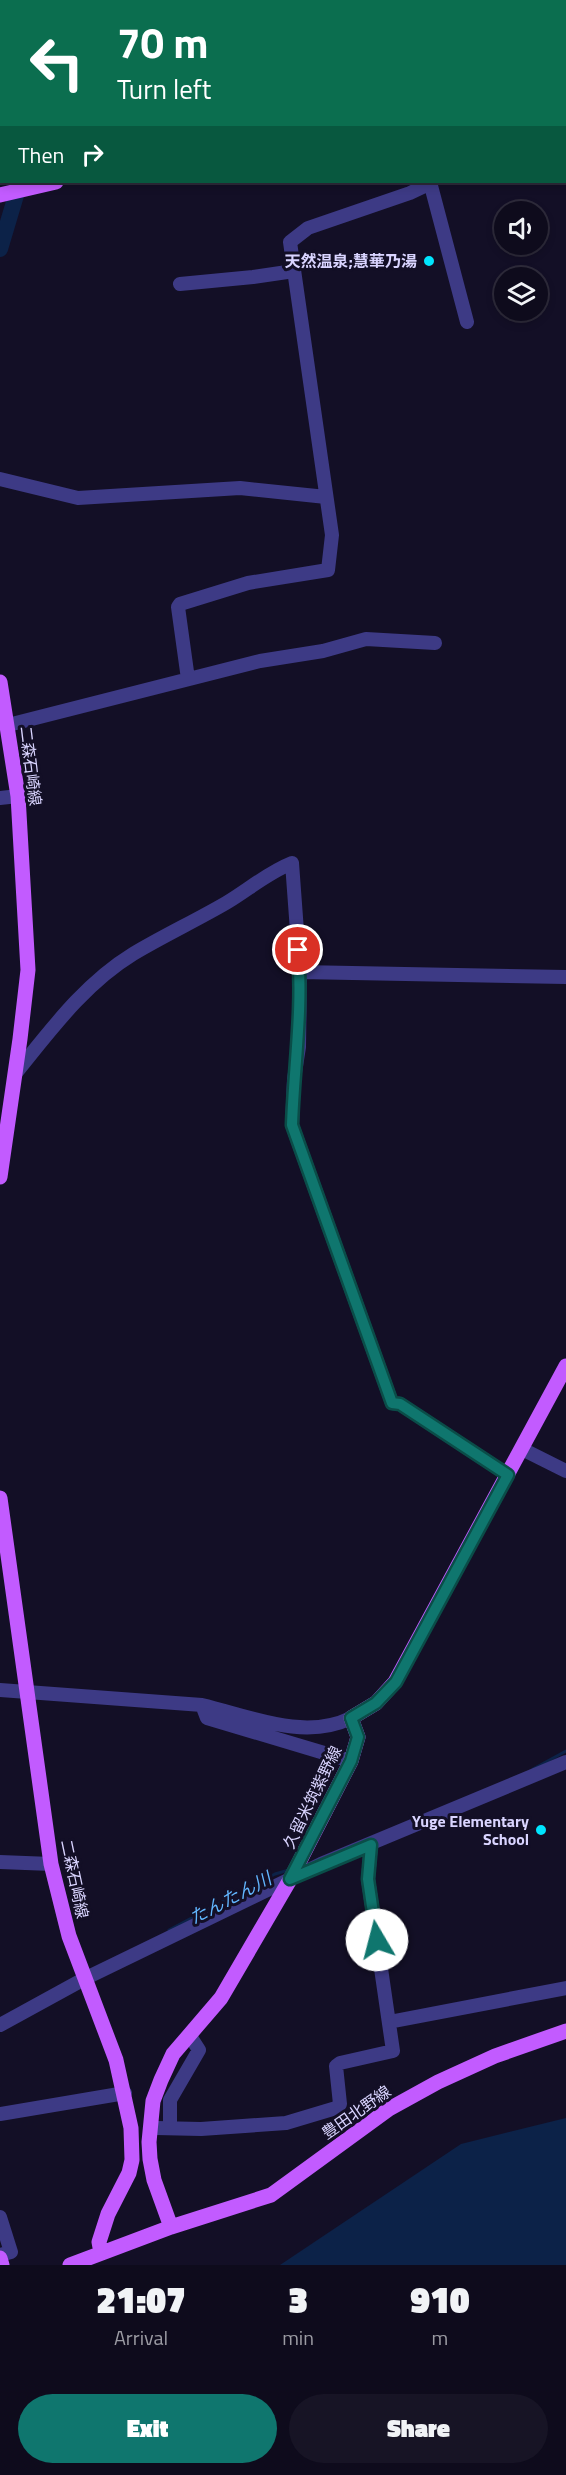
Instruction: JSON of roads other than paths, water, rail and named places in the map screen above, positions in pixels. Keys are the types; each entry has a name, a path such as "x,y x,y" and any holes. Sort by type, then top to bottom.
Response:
{"main road":[{"path":"0,195 52,183"},
{"name":"二森石崎線","path":"0,682 18,796 28,970 15,1074 3,1134 0,1177"},
{"path":"351,1718 376,1703 396,1682 564,1373"},
{"name":"二森石崎線","path":"0,1498 51,1864 69,1936 106,2032 125,2093 150,2128 132,2160 129,2173 108,2214 99,2242 101,2253"},
{"name":"久留米筑紫野線","path":"171,2227 154,2180 150,2159 150,2124 153,2101 173,2054 221,1998 300,1861 351,1761 358,1737 351,1718"},
{"name":"豊田北野線","path":"171,2227 271,2195 389,2109 438,2082 495,2056 566,2031"},
{"path":"70,2265 171,2227"}],"street":[{"path":"189,679 178,607 180,604 248,583 328,570 332,535 290,242 308,228 410,193 428,183"},
{"path":"430,183 467,322"},
{"path":"180,284 253,277 294,270"},
{"path":"0,479 78,498 240,488 326,497"},
{"path":"8,725 260,661 323,651 366,639 435,643"},
{"path":"0,798 18,796"},
{"path":"15,1074 69,1009 99,979 132,955 227,903 261,878 292,862 300,972 299,1047 294,1079 292,1125 392,1403 400,1404 508,1475"},
{"path":"300,972 566,977"},
{"path":"522,1449 566,1471"},
{"path":"0,1690 201,1705 284,1726 302,1728 334,1725 351,1718"},
{"path":"201,1705 207,1718 351,1761"},
{"path":"0,2025 84,1979 291,1878 566,1762"},
{"path":"150,2128 201,2129 286,2124 336,2108 340,2104 336,2067 340,2063 393,2051 368,1879 371,1845"},
{"path":"0,1862 51,1864"},
{"path":"389,2022 566,1988"},
{"path":"150,2128 171,2100 199,2050 190,2036"},
{"path":"0,2114 125,2093"},
{"path":"0,2217 11,2252 1,2260"}],"water":[{"path":"566,2118 566,2265 280,2265 461,2144"}],"waterway":[{"path":"0,249 20,183"},
{"name":"たんたん川","path":"533,1769 566,1751"},
{"name":"たんたん川","path":"169,1930 275,1874 289,1870"}],"place":[{"name":"天然温泉;慧華乃湯","path":"429,261"},
{"name":"Yuge Elementary School","path":"541,1830"}]}
